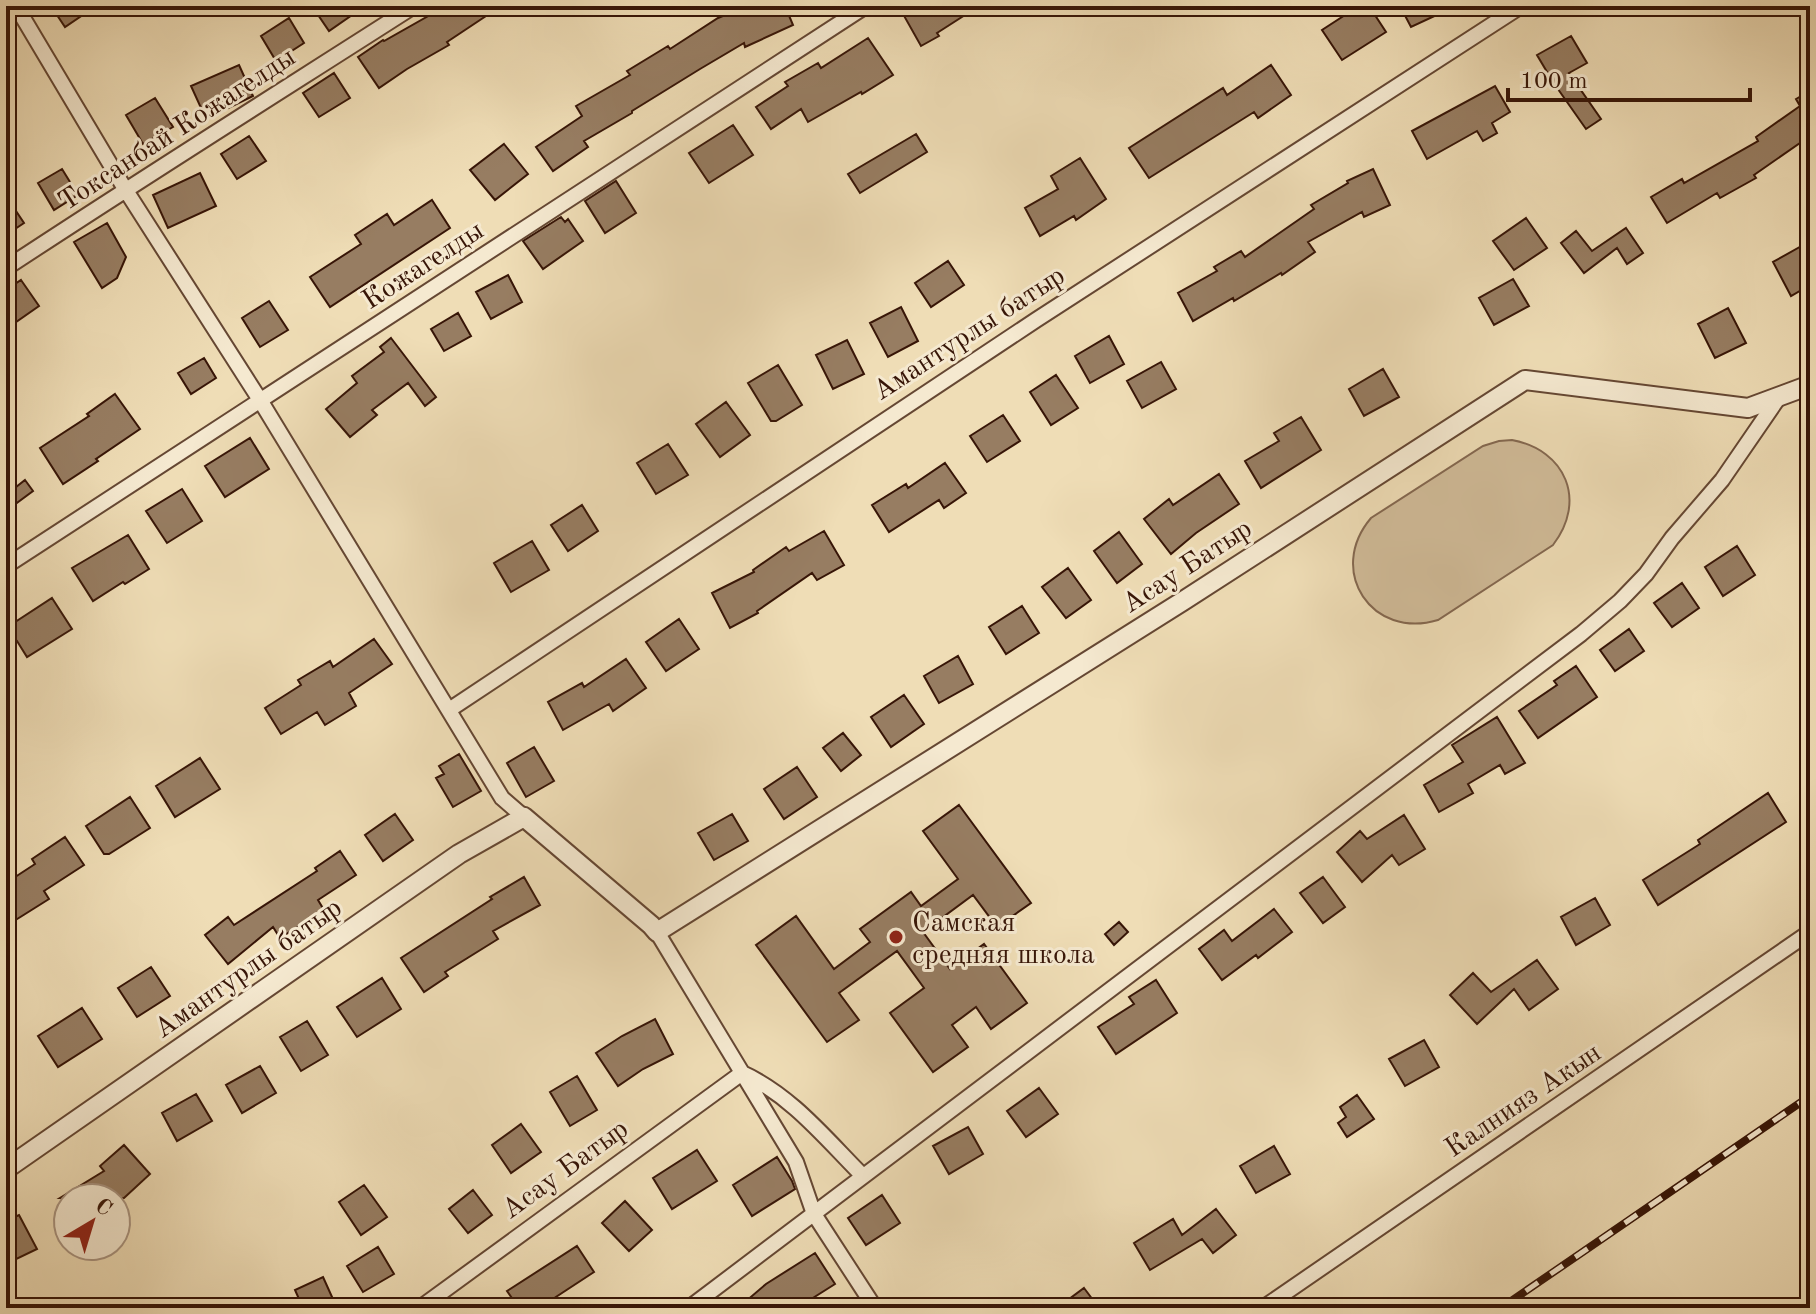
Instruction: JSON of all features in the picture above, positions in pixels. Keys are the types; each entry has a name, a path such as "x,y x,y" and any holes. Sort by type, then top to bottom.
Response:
{"street":[{"path":"16,6 125,189 260,400 502,798 657,932 796,1162 814,1214 875,1308"},
{"name":"Токсанбай Кожагелды","path":"6,268 414,6"},
{"name":"Кожагелды","path":"6,566 866,6"},
{"name":"Амантурлы батыр","path":"449,710 1023,328 1521,6"},
{"name":"Асау Батыр","path":"657,932 1183,601 1525,380 1748,408 1810,385"},
{"path":"689,1308 1581,634 1646,574 1672,538 1722,480 1779,397"},
{"name":"Амантурлы батыр","path":"6,1169 459,854 524,817"},
{"name":"Калнияз Акын","path":"1263,1308 1810,932"},
{"path":"742,1073 760,1081 789,1102 863,1176"},
{"name":"Асау Батыр","path":"420,1308 742,1073"}],"shaded area":[{"path":"1512,440 1546,454 1566,480 1569,511 1553,545 1438,620 1414,624 1393,620 1376,610 1363,596 1355,579 1353,559 1358,538 1371,518 1483,446"}],"building":[{"path":"51,6 96,6 65,27"},
{"path":"312,6 365,6 329,31"},
{"path":"446,6 501,6 447,42 449,45 379,88 358,57"},
{"path":"747,6 785,6 793,25 745,47 744,43 700,69 584,141 588,147 553,171 536,147 582,116 576,106 630,75 627,71 668,46 670,49 718,18"},
{"path":"917,6 979,6 921,46 903,14"},
{"path":"1359,6 1369,6 1386,32 1342,60 1322,30"},
{"path":"1400,6 1456,6 1411,27"},
{"path":"289,18 304,43 276,61 261,36"},
{"path":"1571,36 1587,63 1569,73 1601,119 1586,129 1537,55"},
{"path":"868,38 893,75 808,122 801,109 771,129 756,107 788,86 785,82 818,63 821,68"},
{"path":"239,65 253,96 206,119 191,86"},
{"path":"1271,65 1291,95 1258,118 1254,112 1149,178 1129,148 1223,88 1227,95"},
{"path":"334,73 350,98 319,117 303,93"},
{"path":"1495,86 1510,112 1492,123 1497,133 1483,141 1477,131 1427,159 1412,131"},
{"path":"1810,91 1810,136 1754,175 1756,178 1720,198 1717,193 1667,223 1651,197 1682,179 1684,183 1758,141 1756,137 1800,106 1796,99"},
{"path":"155,98 173,127 143,144 126,115"},
{"path":"733,125 753,155 709,183 689,153"},
{"path":"916,134 927,152 860,193 848,174"},
{"path":"249,136 266,161 237,179 221,154"},
{"path":"504,144 528,174 495,200 470,170"},
{"path":"1080,158 1106,199 1076,220 1074,216 1040,236 1025,208 1058,189 1051,176"},
{"path":"62,169 78,195 54,210 38,183"},
{"path":"1373,169 1390,205 1364,217 1362,212 1308,242 1315,252 1282,275 1193,321 1178,293 1217,271 1214,267 1241,251 1245,257 1314,209 1311,205 1347,181"},
{"path":"200,173 216,206 168,228 153,195"},
{"path":"616,181 636,213 605,233 585,201"},
{"path":"6,196 24,223 6,235"},
{"path":"432,200 450,228 330,307 310,277 361,244 355,235 387,214 394,225"},
{"path":"561,217 565,222 568,219 583,241 543,269 523,241"},
{"path":"1526,218 1547,248 1514,270 1493,241"},
{"path":"107,223 126,257 117,278 102,288 74,242"},
{"path":"1626,228 1643,253 1627,264 1617,248 1584,273 1561,243 1576,231 1592,251"},
{"path":"1805,244 1810,253 1810,285 1791,296 1773,262"},
{"path":"948,261 964,285 931,307 915,283"},
{"path":"508,275 522,302 491,319 476,292"},
{"path":"1513,279 1529,306 1494,325 1479,298"},
{"path":"21,280 39,306 6,329 6,290"},
{"path":"269,301 288,330 260,347 242,318"},
{"path":"901,307 918,341 888,357 870,323"},
{"path":"1728,308 1746,343 1715,358 1698,324"},
{"path":"458,313 471,336 444,351 431,329"},
{"path":"1109,336 1124,364 1090,383 1075,356"},
{"path":"391,338 436,397 425,406 408,383 372,410 377,415 350,437 326,409 357,383 352,376 384,352 380,347"},
{"path":"847,340 864,374 833,389 816,355"},
{"path":"204,358 216,378 191,394 178,373"},
{"path":"1161,362 1176,389 1142,408 1127,381"},
{"path":"778,365 802,405 771,421 748,383"},
{"path":"1383,369 1399,397 1364,416 1349,389"},
{"path":"1056,375 1078,408 1051,425 1030,392"},
{"path":"115,394 140,429 63,484 40,448 89,416 87,414"},
{"path":"726,402 750,435 720,457 696,424"},
{"path":"1003,415 1020,441 987,462 970,436"},
{"path":"1301,417 1321,450 1261,488 1245,461 1279,441 1274,433"},
{"path":"250,438 269,469 225,497 205,466"},
{"path":"668,444 688,475 656,494 637,463"},
{"path":"945,463 966,493 944,508 939,500 889,532 872,505 906,484 908,488"},
{"path":"1219,474 1239,504 1171,554 1144,519 1169,499 1173,505"},
{"path":"25,480 33,491 6,511 6,495"},
{"path":"182,489 202,521 167,543 146,511"},
{"path":"582,505 598,531 568,551 551,525"},
{"path":"824,531 844,565 817,580 812,573 758,613 730,628 712,593 754,572 786,547 789,551"},
{"path":"1119,532 1142,564 1117,583 1094,551"},
{"path":"128,535 149,569 93,601 72,568"},
{"path":"532,541 549,570 511,592 494,563"},
{"path":"1737,546 1755,575 1723,596 1705,567"},
{"path":"1068,568 1091,600 1066,618 1042,587"},
{"path":"1682,583 1699,608 1672,627 1654,603"},
{"path":"52,598 72,629 27,657 17,641 6,647 6,628"},
{"path":"1022,606 1039,633 1006,654 989,627"},
{"path":"679,619 699,649 666,671 646,642"},
{"path":"1629,629 1644,651 1615,671 1600,650"},
{"path":"374,639 392,664 349,693 356,706 325,725 317,712 281,734 265,708 301,685 298,680 330,661 333,667"},
{"path":"958,656 973,684 939,703 924,676"},
{"path":"626,659 646,688 613,711 609,704 563,730 548,702 582,683 584,687"},
{"path":"1576,666 1597,697 1538,738 1519,711 1557,685 1554,681"},
{"path":"904,695 924,724 891,747 871,717"},
{"path":"1497,717 1525,763 1505,774 1500,765 1468,784 1473,793 1439,812 1424,785 1463,762 1452,745"},
{"path":"843,733 861,755 841,771 823,748"},
{"path":"534,747 554,781 526,797 507,763"},
{"path":"459,754 481,791 453,807 436,778 444,774 439,766"},
{"path":"200,758 220,789 175,817 156,786"},
{"path":"797,767 817,797 784,819 764,789"},
{"path":"1768,793 1786,822 1658,905 1643,880 1700,844 1698,840"},
{"path":"130,797 150,828 109,854 104,854 86,826"},
{"name":"Самская средняя школа","path":"959,805 1031,903 997,927 973,895 923,932 950,969 984,944 1027,1003 991,1029 976,1007 952,1025 968,1047 933,1072 890,1013 924,988 897,951 839,993 859,1020 827,1042 756,945 796,916 834,969 870,942 860,929 911,892 921,906 958,879 923,831"},
{"path":"395,814 413,840 383,861 365,835"},
{"path":"732,814 748,841 714,860 698,833"},
{"path":"1404,815 1425,849 1399,865 1392,855 1362,882 1337,852 1360,831 1367,839"},
{"path":"65,837 84,865 44,891 49,899 6,926 6,883 35,864 32,859"},
{"path":"340,851 356,875 318,900 324,910 280,938 273,927 228,964 205,935 228,917 234,925 317,871 315,868"},
{"path":"524,877 540,905 493,931 498,939 445,972 448,976 424,992 401,958"},
{"path":"1323,877 1345,907 1323,923 1300,893"},
{"path":"1595,898 1610,925 1576,945 1561,917"},
{"path":"1274,909 1292,932 1222,980 1199,949 1224,930 1232,941"},
{"path":"1119,922 1128,932 1114,945 1105,934"},
{"path":"1537,960 1558,989 1529,1010 1514,989 1477,1024 1450,995 1473,973 1491,992"},
{"path":"151,967 170,996 137,1017 118,988"},
{"path":"382,978 401,1009 357,1037 337,1007"},
{"path":"1156,980 1177,1013 1116,1054 1098,1027 1134,1004 1129,997"},
{"path":"82,1008 102,1039 58,1067 38,1036"},
{"path":"655,1019 673,1054 618,1086 596,1053"},
{"path":"307,1021 328,1055 301,1071 280,1037"},
{"path":"1424,1040 1439,1067 1405,1086 1389,1059"},
{"path":"260,1066 276,1093 242,1113 226,1085"},
{"path":"577,1076 597,1110 570,1126 550,1092"},
{"path":"1039,1088 1058,1114 1026,1137 1007,1111"},
{"path":"196,1094 212,1121 177,1141 162,1113"},
{"path":"1357,1095 1374,1119 1347,1137 1338,1123 1346,1117 1340,1107"},
{"path":"521,1124 541,1152 511,1173 492,1145"},
{"path":"968,1127 983,1154 949,1174 933,1146"},
{"path":"124,1145 150,1174 132,1191 132,1182 86,1182 104,1171 100,1166"},
{"path":"1274,1146 1290,1174 1256,1193 1240,1166"},
{"path":"697,1150 717,1181 672,1209 653,1178"},
{"path":"777,1157 795,1189 752,1216 733,1185"},
{"path":"364,1185 387,1217 361,1235 339,1202"},
{"path":"473,1190 492,1215 468,1233 449,1209"},
{"path":"882,1195 900,1223 866,1245 848,1218"},
{"path":"625,1201 652,1230 629,1251 602,1223"},
{"path":"1216,1209 1236,1235 1213,1253 1202,1239 1150,1270 1134,1243 1173,1219 1182,1235"},
{"path":"19,1215 37,1249 6,1264 6,1221"},
{"path":"577,1246 594,1272 539,1308 519,1308 507,1291"},
{"path":"378,1247 394,1274 363,1292 347,1266"},
{"path":"815,1253 835,1284 797,1308 738,1308 766,1284"},
{"path":"323,1277 337,1308 303,1308 295,1290"},
{"path":"1084,1288 1099,1308 1057,1308"}],"railway":[{"path":"1501,1308 1810,1096"}],"place":[{"name":"Самская средняя школа","path":"896,937"}]}
